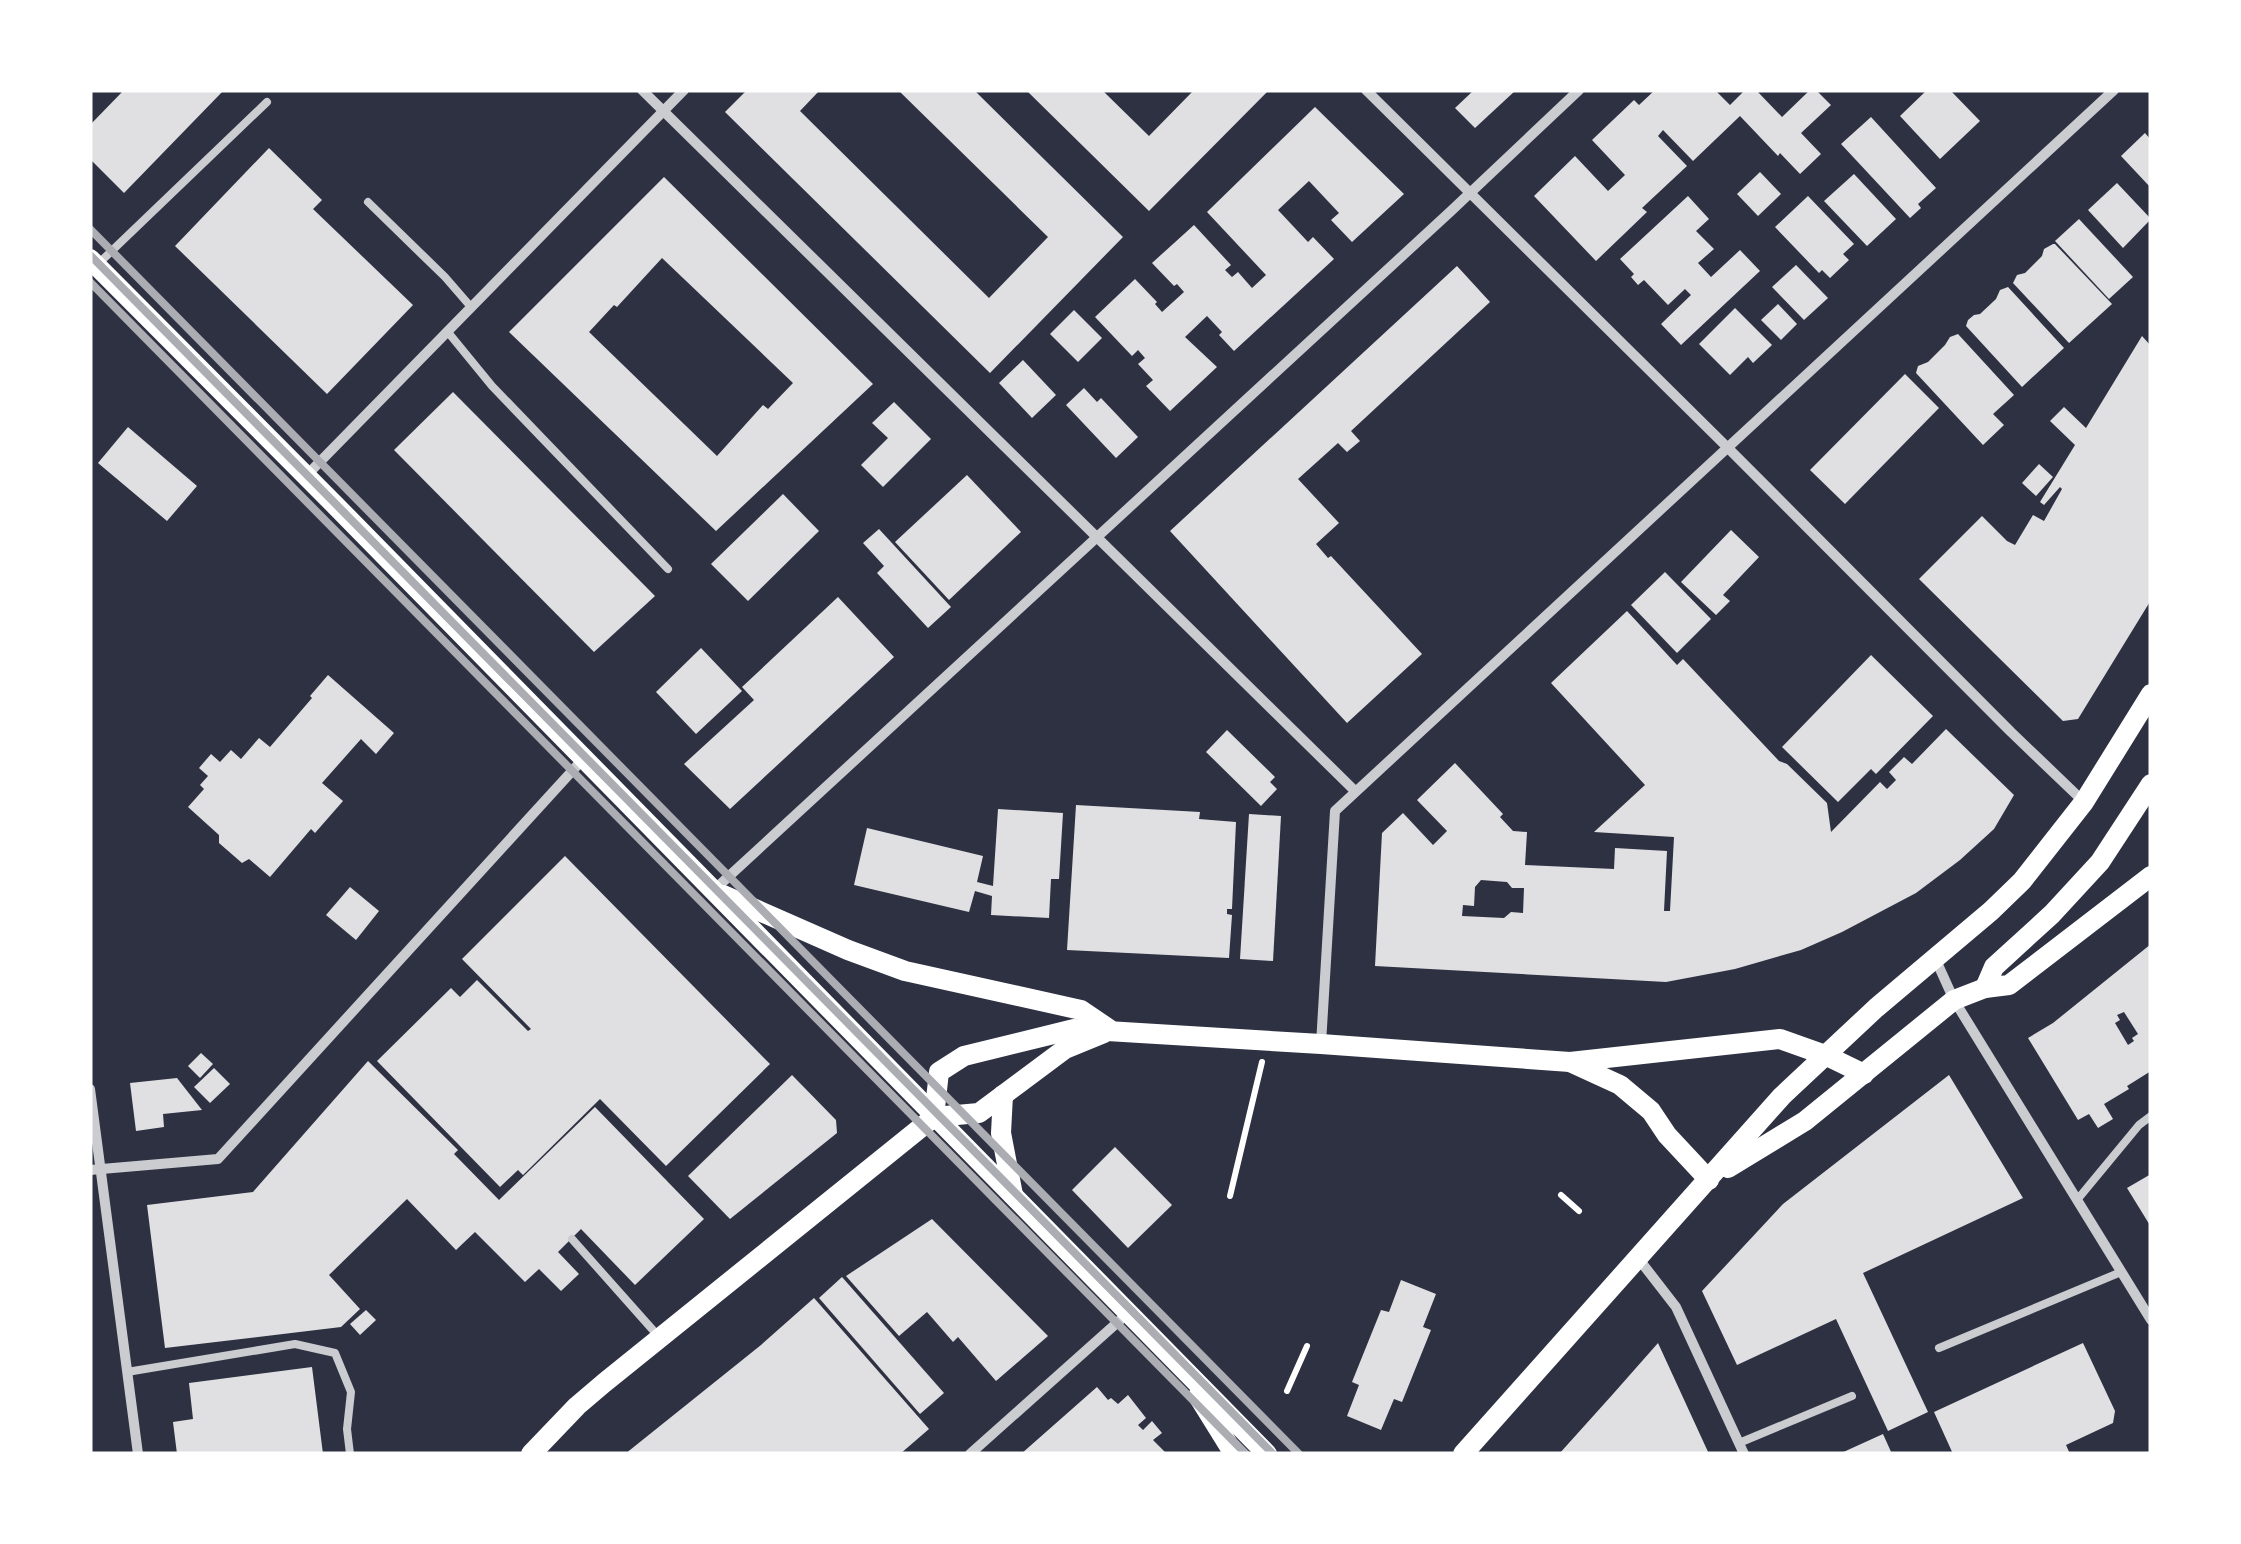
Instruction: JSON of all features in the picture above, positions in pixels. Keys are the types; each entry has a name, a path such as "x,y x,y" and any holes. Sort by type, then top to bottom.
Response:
{"main road":[{"path":"93,262 1267,1454"},
{"path":"1463,1454 1782,1096 1865,1017 2022,880 2084,802 2151,694"},
{"path":"1985,988 1994,967 2052,914 2100,862 2151,784"},
{"path":"1709,1180 1805,1121 1954,1000 1985,988 2009,985 2151,876"},
{"path":"714,891 905,971 1081,1010 1110,1030"},
{"path":"934,1117 939,1072 964,1056 1074,1029 1570,1062 1780,1039 1864,1074"},
{"path":"531,1454 577,1406 934,1117 979,1113 1065,1049 1110,1030"},
{"path":"1570,1062 1620,1086 1651,1111 1667,1135 1709,1180"},
{"path":"1003,1094 1001,1133 1013,1195"},
{"path":"1175,1360 1234,1454"}],"street":[{"path":"642,90 1355,791"},
{"path":"306,476 684,90"},
{"path":"1366,90 2084,802"},
{"path":"714,891 1579,90"},
{"path":"1322,1044 1335,811 2114,90"},
{"path":"95,1169 218,1159 584,758"},
{"path":"1934,958 1954,1000 2151,1320"},
{"path":"90,1089 95,1169 138,1454"},
{"path":"1638,1257 1676,1307 1742,1449"},
{"path":"970,1454 1128,1312"}],"lane":[{"path":"93,262 267,102"},
{"path":"368,202 446,277 471,307"},
{"path":"448,332 492,386 668,569"},
{"path":"2077,1200 2139,1125 2151,1116"},
{"path":"572,1239 660,1338"},
{"path":"1938,1348 2122,1272"},
{"path":"127,1372 295,1344 336,1353 351,1392 347,1429 350,1454"},
{"path":"1742,1449 1852,1396"}],"path":[{"path":"1230,1196 1268,1041"},
{"path":"1561,1195 1579,1212"},
{"path":"1287,1391 1307,1346"}],"building":[{"path":"124,90 224,90 124,193 90,159 90,125"},
{"path":"747,90 820,90 800,111 989,298 1048,237 898,90 974,90 1123,237 990,373 725,112"},
{"path":"1026,90 1102,90 1149,136 1194,90 1269,90 1149,211"},
{"path":"1474,90 1516,90 1475,128 1455,108"},
{"path":"1655,90 1715,90 1730,105 1745,90 1756,90 1782,117 1810,90 1816,90 1831,105 1801,133 1821,154 1800,174 1740,116 1693,161 1663,130 1658,136 1687,166 1642,208 1647,212 1596,261 1534,196 1575,156 1608,191 1625,175 1592,140 1634,100 1639,105"},
{"path":"1927,90 1950,90 1980,121 1940,159 1900,116"},
{"path":"1315,107 1404,194 1352,242 1331,220 1339,213 1309,181 1278,210 1308,242 1313,237 1334,259 1234,351 1207,316 1185,337 1217,367 1170,411 1146,386 1153,380 1138,364 1145,358 1138,350 1132,356 1095,317 1135,279 1162,312 1184,292 1152,263 1194,225 1231,265 1225,270 1232,277 1238,272 1252,288 1266,275 1207,212"},
{"path":"1871,117 1936,188 1918,204 1921,208 1910,218 1841,144"},
{"path":"2145,133 2151,140 2151,188 2121,156"},
{"path":"269,148 322,200 313,209 413,305 327,394 175,246"},
{"path":"1760,172 1781,194 1758,216 1737,194"},
{"path":"1854,174 1896,219 1867,246 1824,201"},
{"path":"664,177 873,384 716,531 509,332","holes":["662,258 793,383 768,409 763,405 717,456 589,332"]},
{"path":"2117,183 2151,219 2123,248 2088,210"},
{"path":"1688,196 1709,219 1696,231 1714,249 1698,263 1711,277 1740,250 1760,271 1681,345 1661,324 1691,295 1685,289 1668,305 1644,280 1638,285 1620,259"},
{"path":"1808,196 1854,244 1843,254 1849,260 1830,278 1822,270 1819,273 1775,227"},
{"path":"2079,219 2133,277 2109,299 2055,241"},
{"path":"2053,244 2112,304 2069,343 2013,283"},
{"path":"1796,265 1828,298 1804,320 1772,287"},
{"path":"1457,266 1490,302 1351,431 1360,441 1347,452 1338,443 1298,479 1339,523 1316,544 1422,654 1347,723 1170,531"},
{"path":"2008,287 2064,348 2022,387 1966,326 1968,320 1996,299 2000,290"},
{"path":"1778,304 1797,324 1781,340 1761,320"},
{"path":"1735,308 1772,345 1753,363 1748,357 1730,375 1699,344"},
{"path":"1074,310 1102,338 1078,362 1050,334"},
{"path":"1958,334 2014,395 1993,414 2004,425 1983,445 1916,373 1918,366 1928,362 1950,337"},
{"path":"2142,336 2151,346 2151,600 2078,719 2063,721 1919,579 1982,516 2015,545 2033,515 2044,521 2062,489 2044,505 2040,502 2075,445 2050,421 2064,407 2086,428"},
{"path":"1023,360 1056,395 1032,418 999,383"},
{"path":"1905,374 1939,408 1845,504 1810,470"},
{"path":"1084,388 1097,402 1101,398 1138,437 1116,458 1066,405"},
{"path":"453,392 655,596 594,652 394,450"},
{"path":"894,402 931,439 883,487 861,465 888,438 872,423"},
{"path":"128,427 197,486 167,521 98,463"},
{"path":"2039,464 2053,477 2036,496 2022,483"},
{"path":"967,475 1021,532 949,600 895,542"},
{"path":"783,494 819,531 748,601 711,564"},
{"path":"879,529 951,607 928,628 877,573 884,566 863,543"},
{"path":"1731,530 1759,557 1723,595 1730,601 1716,615 1681,582"},
{"path":"1665,572 1711,619 1677,653 1631,605"},
{"path":"838,597 894,657 730,809 684,764 754,700 742,687"},
{"path":"1627,611 1677,665 1683,659 1779,761 1787,764 1827,803 1831,832 1880,782 1887,789 1896,780 1889,772 1904,757 1912,764 1946,729 2014,795 1994,829 1916,893 1801,950 1735,969 1666,982 1375,966 1382,833 1403,813 1433,845 1447,831 1417,800 1455,763 1503,814 1500,817 1513,831 1527,832 1525,865 1614,869 1615,848 1667,851 1664,911 1670,911 1674,837 1594,832 1645,785 1551,683","holes":["1481,880 1507,882 1512,888 1524,888 1523,913 1511,912 1504,918 1462,916 1463,905 1474,906 1475,887"]},
{"path":"701,648 742,691 696,734 656,692"},
{"path":"1871,655 1933,716 1876,774 1871,769 1838,802 1782,747"},
{"path":"328,675 394,733 376,754 361,739 322,783 343,801 315,833 311,829 270,877 249,859 242,863 188,807 204,789 200,785 208,776 199,768 211,754 220,762 231,750 241,759 259,738 270,747"},
{"path":"1227,730 1275,777 1270,782 1277,789 1261,806 1206,752"},
{"path":"1076,805 1200,812 1199,819 1236,822 1232,909 1227,909 1227,914 1232,915 1229,958 1067,950"},
{"path":"998,809 1063,813 1059,879 1051,879 1049,918 991,915 992,896 975,891 969,912 854,885 867,828 983,856 977,882 993,886"},
{"path":"1249,814 1281,816 1273,961 1240,959"},
{"path":"565,856 770,1064 666,1166 600,1099 523,1175 518,1170 500,1187 377,1061 451,988 460,997 477,980 528,1031 531,1029 462,959"},
{"path":"350,887 379,911 356,940 326,915"},
{"path":"2151,944 2151,1071 2104,1104 2113,1119 2098,1128 2089,1114 2078,1120 2028,1038 2053,1023","holes":["2124,1012 2138,1034 2128,1045 2115,1023 2120,1020 2117,1015"]},
{"path":"201,1053 213,1064 200,1078 188,1066"},
{"path":"368,1061 458,1150 454,1154 499,1200 595,1107 704,1219 635,1285 581,1229 558,1252 579,1274 561,1291 539,1269 525,1282 475,1232 456,1250 407,1199 329,1275 360,1309 341,1327 165,1348 147,1205 253,1192"},
{"path":"214,1068 230,1084 210,1103 194,1087"},
{"path":"792,1075 836,1120 837,1133 730,1219 688,1176"},
{"path":"1949,1075 2023,1198 1863,1273 1928,1412 1888,1431 1836,1319 1737,1365 1702,1291 1783,1204"},
{"path":"177,1078 202,1110 163,1114 164,1127 136,1131 130,1083"},
{"path":"1115,1147 1172,1205 1128,1248 1072,1190"},
{"path":"2151,1174 2151,1227 2127,1188"},
{"path":"932,1219 1048,1336 996,1381 958,1337 953,1342 927,1312 899,1336 846,1276"},
{"path":"842,1277 944,1393 920,1414 819,1298"},
{"path":"1401,1280 1436,1294 1423,1327 1431,1330 1402,1402 1394,1399 1381,1430 1347,1416 1359,1385 1352,1382 1381,1310 1389,1312"},
{"path":"814,1298 929,1429 900,1454 625,1454 761,1345"},
{"path":"366,1310 376,1320 360,1335 350,1324"},
{"path":"1658,1343 1709,1454 1559,1454 1613,1394"},
{"path":"2083,1343 2115,1411 2113,1423 2066,1445 2070,1454 1953,1454 1934,1412"},
{"path":"312,1367 323,1454 177,1454 173,1422 193,1419 189,1383"},
{"path":"1097,1387 1108,1400 1118,1404 1128,1395 1146,1418 1138,1425 1143,1430 1152,1421 1162,1433 1153,1440 1167,1454 1021,1454"},
{"path":"1883,1434 1892,1454 1839,1454"}],"railway":[{"path":"90,229 1299,1454"},
{"path":"90,255 1273,1454"},
{"path":"90,282 1246,1454"}]}
